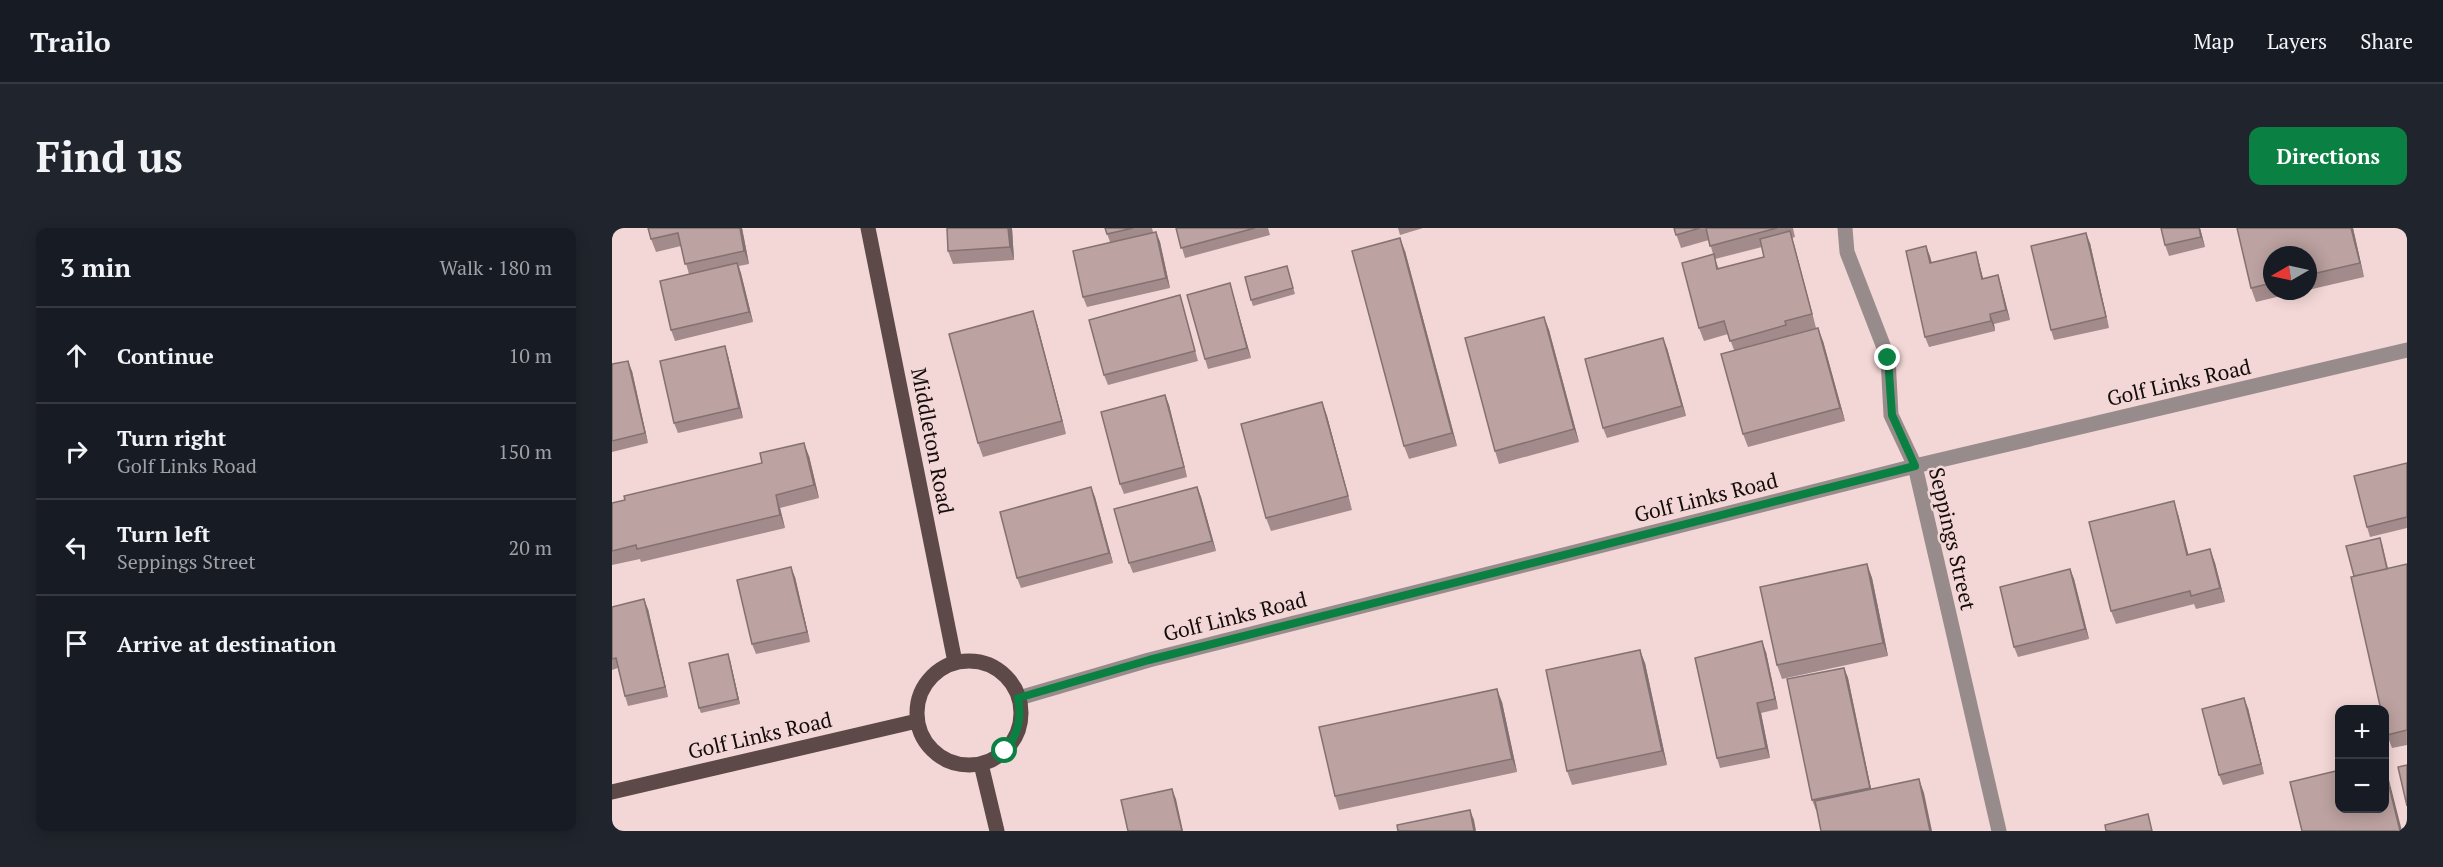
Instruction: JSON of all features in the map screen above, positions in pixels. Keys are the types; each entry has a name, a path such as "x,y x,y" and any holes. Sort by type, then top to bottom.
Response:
{"main road":[{"name":"Middleton Road","path":"868,228 955,662"},
{"path":"975,661 994,668 1010,680 1018,698 1021,712 1020,726 1014,740 1005,751 981,764 959,765 939,757 924,741 917,721 917,702 925,684 938,670 955,662 975,661"},
{"name":"Golf Links Road","path":"612,792 917,721"},
{"path":"981,764 997,831"}],"street":[{"name":"Seppings Street","path":"1845,228 1847,252 1888,358 1892,415 1915,466 1999,831"},
{"name":"Golf Links Road","path":"1018,698 1149,660 1915,466 2407,350"}],"building":[{"path":"648,228 740,228 744,251 685,264 678,233 651,239"},
{"path":"947,228 1008,228 1010,247 948,251"},
{"path":"1105,228 1133,228 1107,234"},
{"path":"1176,228 1255,228 1181,248"},
{"path":"1674,228 1700,228 1676,235"},
{"path":"1706,228 1777,228 1710,246"},
{"path":"2161,228 2199,228 2201,237 2165,245"},
{"path":"2237,228 2351,228 2360,263 2317,273 2317,246 2263,246 2263,285 2251,288"},
{"path":"1790,231 1812,314 1785,321 1786,325 1730,341 1724,321 1699,328 1682,263 1714,254 1717,269 1764,257 1760,239"},
{"path":"1156,232 1166,278 1083,297 1073,251"},
{"path":"2086,233 2106,317 2051,330 2031,246"},
{"path":"1400,238 1452,433 1404,446 1352,251"},
{"path":"1926,246 1930,263 1976,252 1982,279 1998,275 2006,310 1990,314 1991,321 1925,337 1906,251"},
{"path":"737,263 749,312 671,330 660,281"},
{"path":"1287,266 1293,288 1251,300 1245,277"},
{"path":"1230,283 1247,348 1205,359 1187,295"},
{"path":"1180,295 1195,351 1104,375 1089,320"},
{"path":"1033,311 1062,421 978,443 949,334"},
{"path":"1544,317 1574,429 1495,451 1465,338"},
{"path":"1818,328 1840,408 1743,434 1721,354"},
{"path":"1663,338 1682,406 1603,428 1585,359"},
{"path":"725,346 739,408 674,423 660,361"},
{"path":"628,361 645,433 612,441 612,364"},
{"path":"1165,395 1184,467 1120,484 1101,412"},
{"path":"1322,402 1348,496 1266,518 1241,424"},
{"path":"804,443 814,485 776,495 780,515 637,549 636,545 612,551 612,503 625,500 624,496 762,463 760,453"},
{"path":"2407,463 2407,517 2367,527 2354,476"},
{"path":"1091,487 1109,553 1017,578 1000,512"},
{"path":"1197,487 1212,541 1129,563 1114,509"},
{"path":"2174,501 2187,555 2210,549 2220,588 2191,596 2190,591 2111,611 2089,522"},
{"path":"2380,538 2387,569 2354,576 2346,546"},
{"path":"1867,564 1883,643 1777,665 1760,587"},
{"path":"2407,564 2407,730 2389,734 2389,705 2380,705 2351,577"},
{"path":"791,567 807,632 752,644 737,580"},
{"path":"2070,569 2085,629 2014,647 2000,587"},
{"path":"644,599 665,687 625,696 616,658 612,659 612,607"},
{"path":"1762,641 1775,699 1757,703 1766,748 1717,758 1695,658"},
{"path":"1640,650 1662,751 1567,771 1546,670"},
{"path":"728,654 738,699 699,708 689,663"},
{"path":"1844,668 1870,788 1812,800 1787,679"},
{"path":"1497,689 1512,759 1335,796 1319,727"},
{"path":"2244,698 2261,764 2219,775 2202,709"},
{"path":"2407,765 2407,806 2398,767"},
{"path":"2335,771 2335,813 2389,813 2389,786 2400,831 2302,831 2290,782"},
{"path":"1919,779 1930,831 1821,831 1815,801"},
{"path":"1172,789 1182,831 1128,831 1121,800"},
{"path":"1470,810 1474,831 1398,831 1397,825"},
{"path":"2148,814 2152,831 2106,831 2105,825"}],"route":[{"path":"1005,751 1014,740 1020,726 1021,712 1018,698 1149,660 1915,466 1892,415 1888,358"}]}
